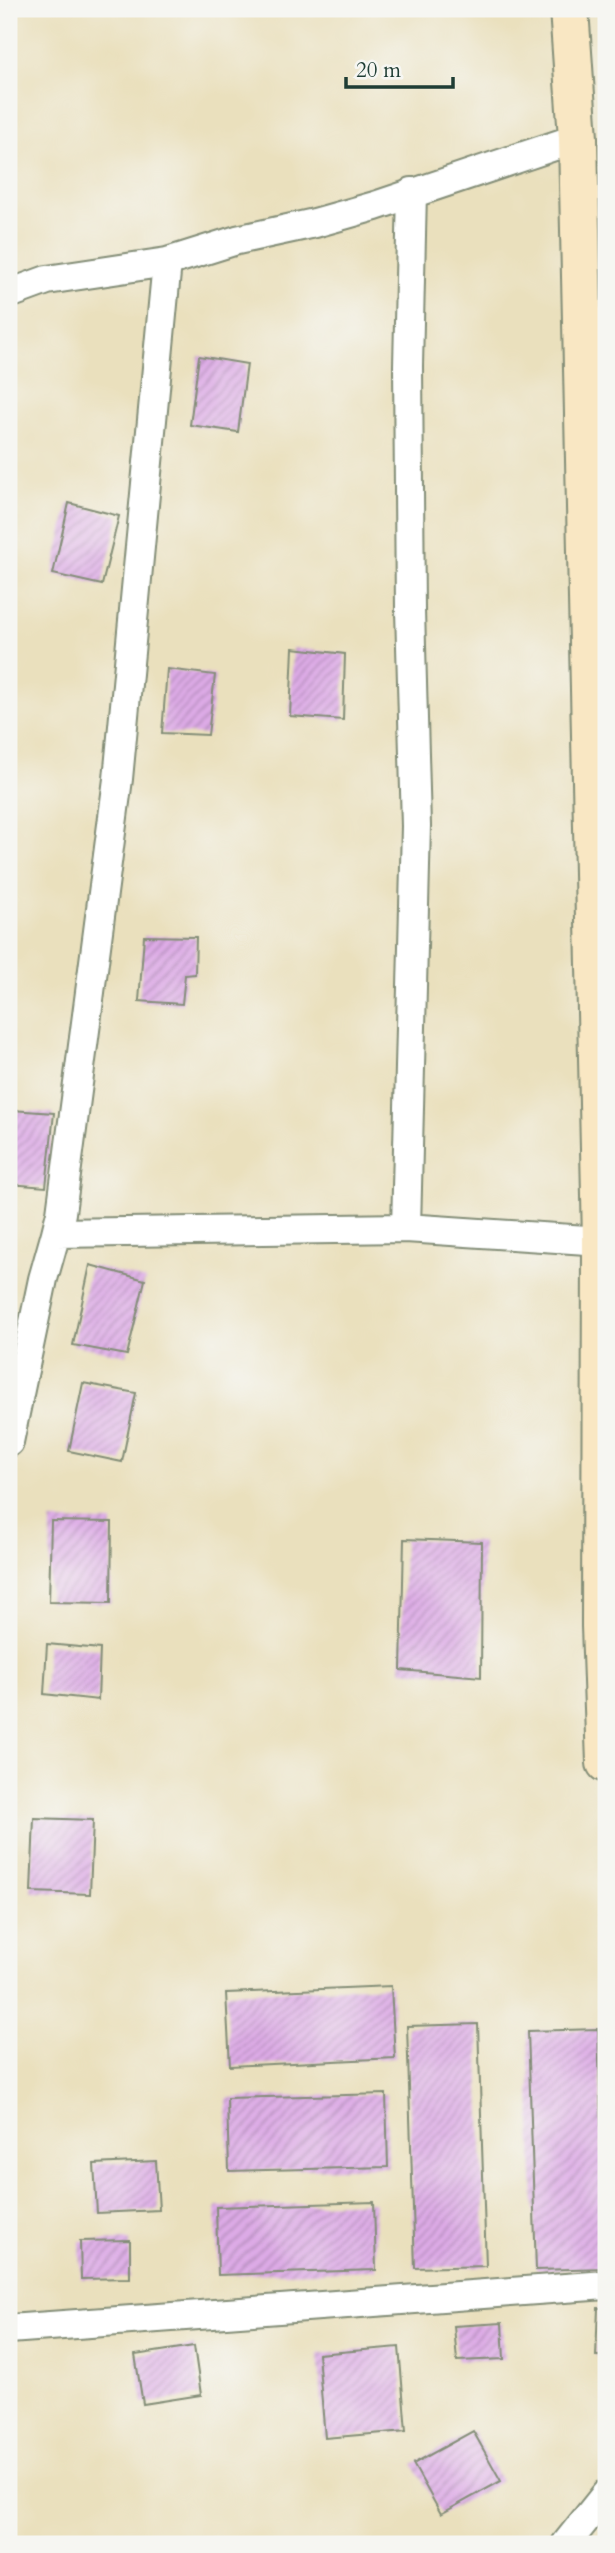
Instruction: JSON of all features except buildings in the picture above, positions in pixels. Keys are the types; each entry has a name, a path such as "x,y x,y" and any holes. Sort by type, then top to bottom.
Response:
{"main road":[{"path":"569,9 578,138 605,1333 601,1626 606,1763"}],"street":[{"path":"9,294 47,280 167,262 237,240 351,213 578,138"},
{"path":"406,1228 415,826 408,366 412,192"},
{"path":"9,1442 43,1279 61,1213 118,779 167,262"},
{"path":"56,1233 406,1228 602,1241"},
{"path":"9,2329 606,2285"},
{"path":"566,2544 606,2494"}]}
